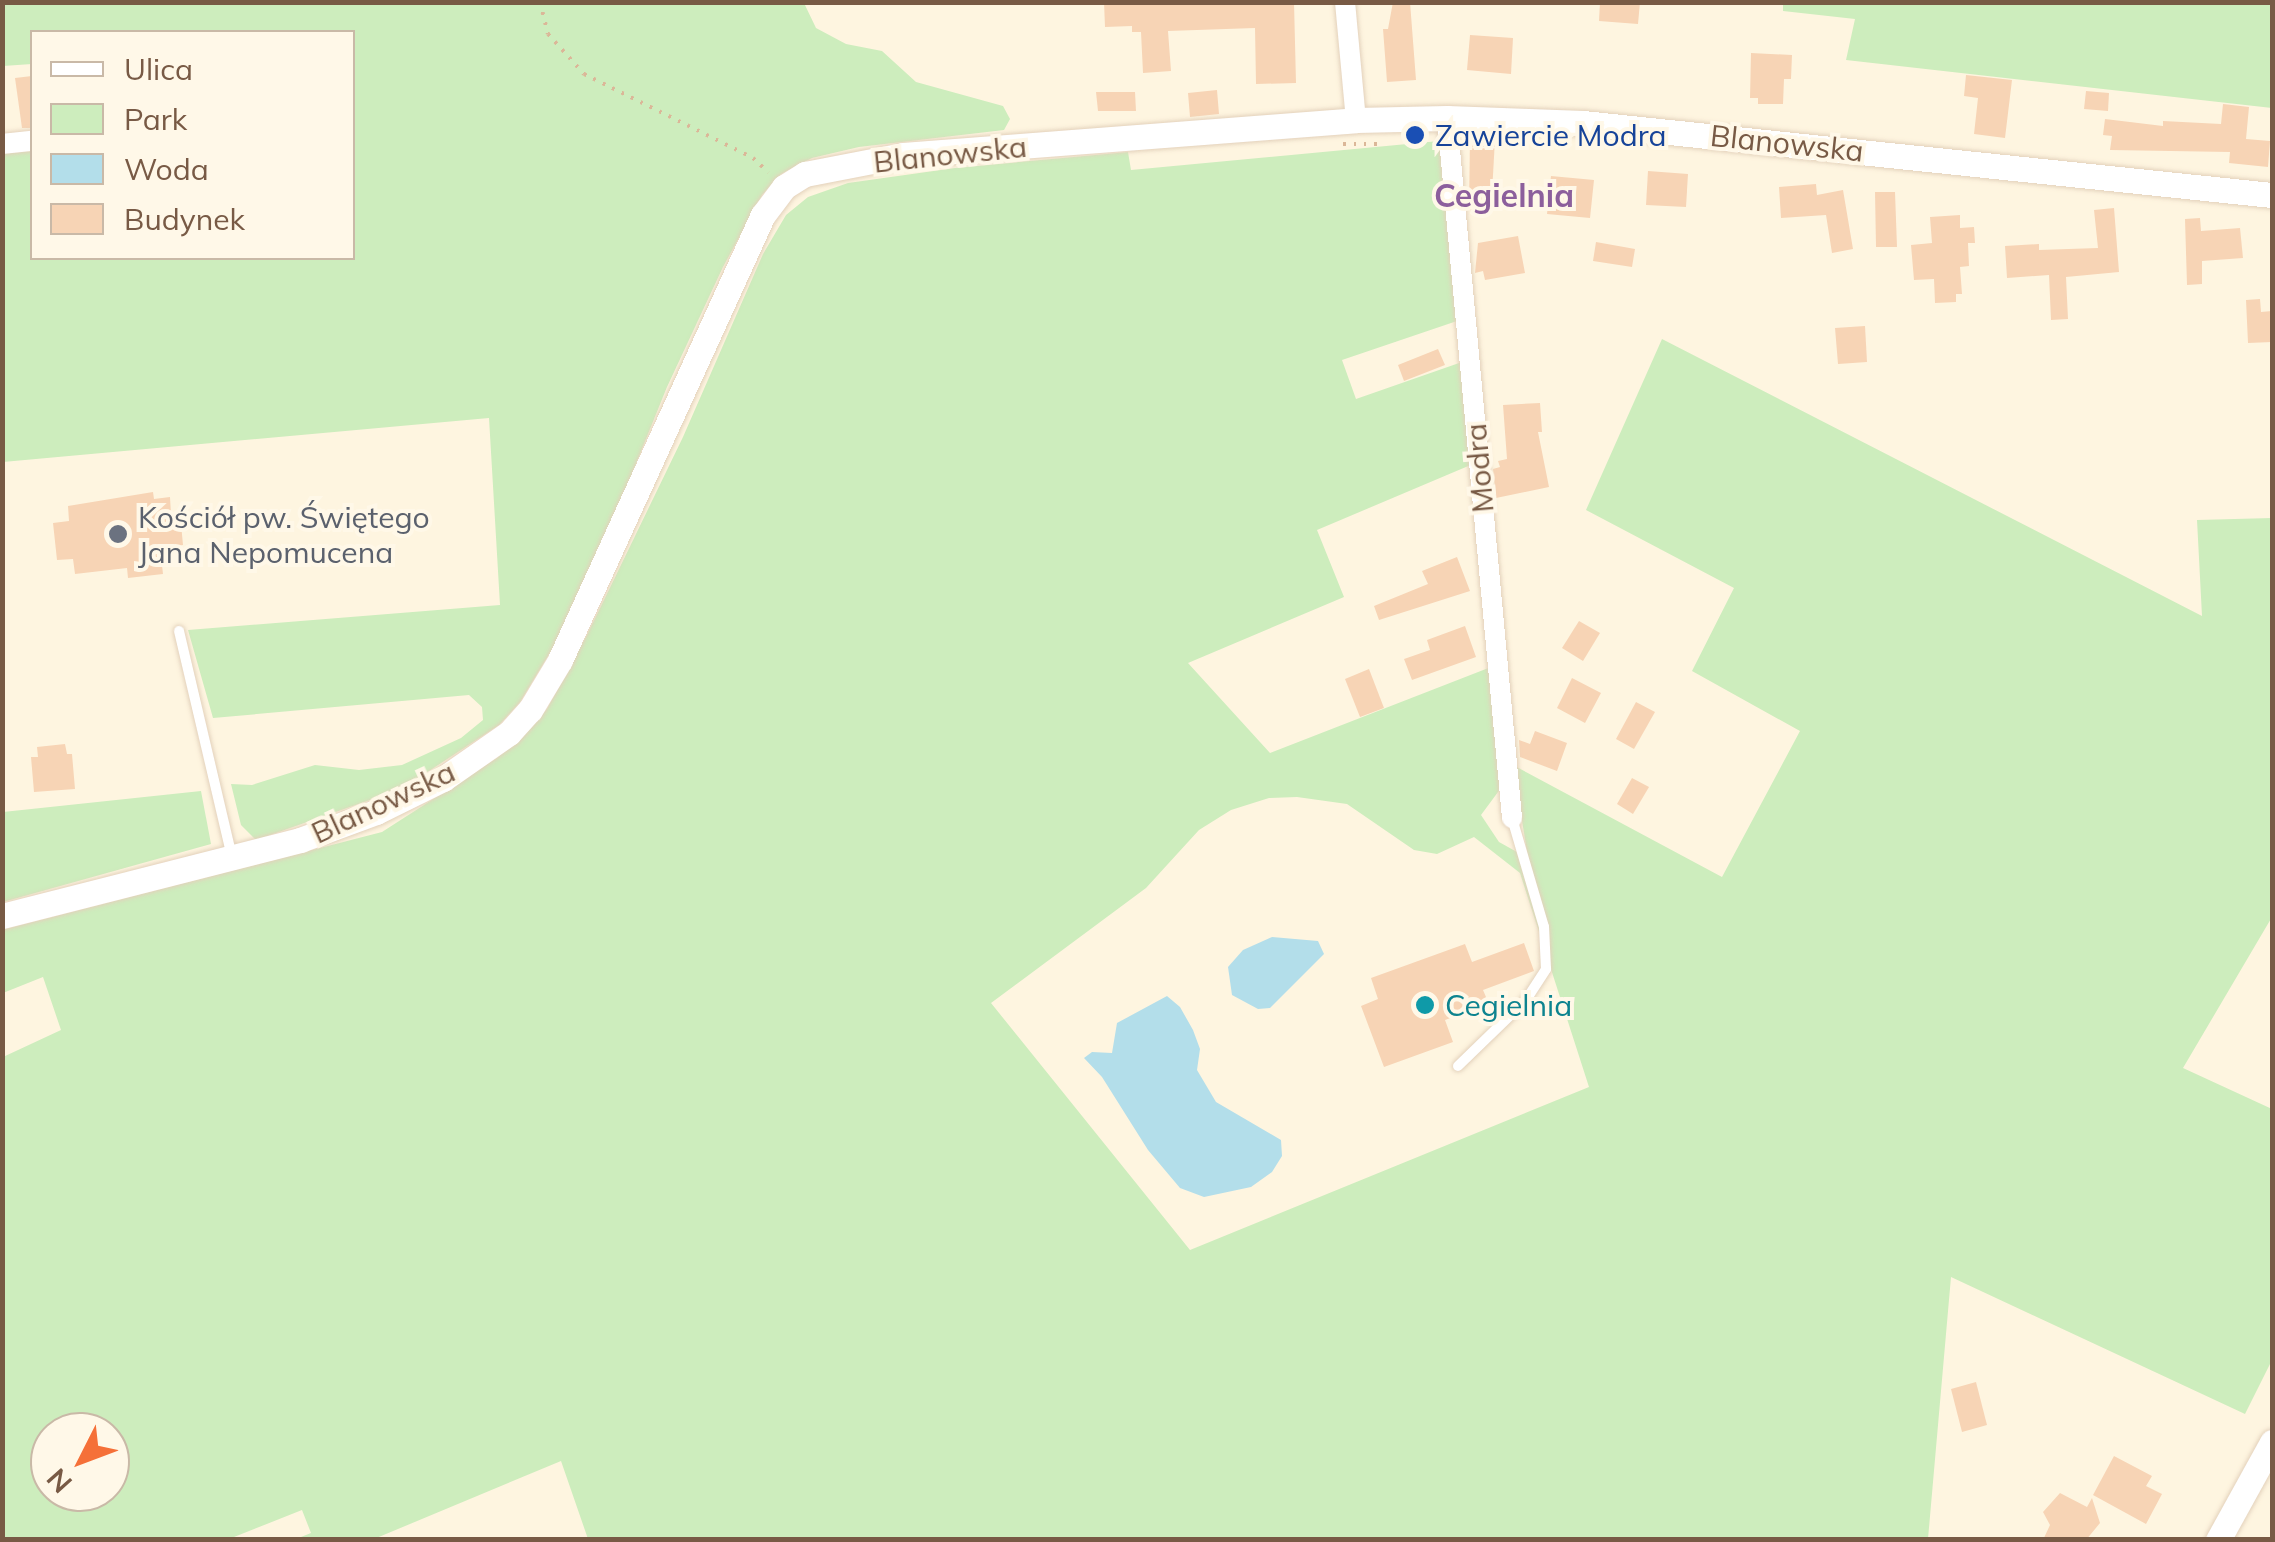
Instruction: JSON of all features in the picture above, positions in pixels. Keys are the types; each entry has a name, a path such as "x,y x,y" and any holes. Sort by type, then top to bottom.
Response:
{"street":[{"path":"1345,2 1356,120"},
{"name":"Blanowska","path":"2,916 232,858 361,818 443,779 509,734 530,710 560,660 750,240 784,187 805,174 904,156 1356,120 1447,118 1582,123 2272,195"},
{"name":"Modra","path":"1447,118 1512,818"},
{"path":"2,144 30,141"},
{"path":"2218,1540 2272,1442"}],"lane":[{"path":"179,631 232,858"},
{"path":"1458,1066 1533,992 1546,969 1544,927 1512,818"}],"path":[{"path":"540,2 548,34 584,74 753,158 784,187"}],"green space":[{"path":"2,3 804,3 816,28 846,44 882,51 916,82 1003,106 1010,119 1004,130 859,147 812,158 781,174 762,195 723,267 667,387 610,528 557,641 520,702 499,725 423,775 384,795 256,840 241,825 231,784 252,785 315,765 359,770 402,765 461,738 483,720 482,707 469,695 213,718 188,630 500,605 489,418 3,462 3,154 30,151 30,260 355,260 355,30 30,30 30,64 3,66"},
{"path":"1783,3 2272,3 2272,108 1846,60 1855,19 1783,11"},
{"path":"1439,141 1457,321 1342,360 1356,399 1462,362 1473,464 1317,530 1344,597 1188,663 1270,753 1491,667 1501,788 1481,815 1499,842 1528,858 1513,765 1722,877 1800,731 1692,671 1734,588 1586,510 1662,339 2202,616 2197,520 2272,518 2272,917 2183,1068 2272,1109 2272,1360 2245,1414 1951,1277 1928,1539 588,1539 561,1461 374,1539 296,1539 311,1533 302,1510 229,1539 3,1539 3,1057 61,1030 43,977 3,993 2,930 382,832 497,758 525,733 547,709 587,635 683,437 763,254 786,215 808,197 848,183 955,168 1128,152 1131,170","holes":["1297,797 1347,804 1414,850 1437,854 1474,837 1520,873 1589,1087 1190,1250 991,1003 1146,888 1199,830 1231,810 1269,798"]},
{"path":"201,791 211,844 3,902 3,812"}],"water":[{"path":"1272,937 1318,941 1324,954 1270,1008 1258,1009 1232,995 1228,967 1243,950"},
{"path":"1167,996 1180,1007 1193,1030 1200,1049 1197,1070 1216,1102 1281,1140 1282,1156 1272,1172 1251,1187 1204,1197 1180,1188 1148,1150 1102,1077 1084,1058 1092,1052 1112,1053 1117,1023"}],"building":[{"path":"1104,2 1294,2 1296,83 1256,84 1255,28 1168,31 1171,71 1143,73 1141,32 1132,32 1132,26 1105,27"},
{"path":"1393,2 1410,2 1416,80 1387,82 1383,29 1388,29"},
{"path":"1600,2 1640,2 1638,24 1599,21"},
{"path":"1470,35 1513,38 1511,74 1467,70"},
{"path":"1751,53 1792,55 1791,79 1784,79 1783,104 1758,104 1758,98 1750,98"},
{"path":"1966,75 2012,80 2005,138 1974,134 1978,98 1964,96"},
{"path":"30,76 30,128 22,128 15,78"},
{"path":"1217,90 1219,114 1190,117 1188,93"},
{"path":"2086,91 2109,93 2108,111 2084,109"},
{"path":"1096,92 1135,92 1136,111 1098,111"},
{"path":"2223,104 2249,107 2246,139 2270,141 2268,167 2229,163 2230,152 2110,150 2112,136 2103,135 2105,119 2163,126 2163,121 2221,124"},
{"path":"1470,137 1495,139 1491,211 1469,210"},
{"path":"1648,171 1688,174 1686,207 1646,205"},
{"path":"1551,176 1594,180 1590,218 1547,214"},
{"path":"1816,184 1817,195 1843,190 1853,249 1832,253 1826,215 1781,218 1779,187"},
{"path":"1875,192 1895,192 1897,247 1876,247"},
{"path":"2114,208 2119,272 2066,277 2068,319 2051,320 2049,275 2007,278 2005,246 2039,244 2039,250 2098,248 2094,210"},
{"path":"1960,215 1960,228 1974,227 1975,243 1968,243 1969,266 1960,267 1962,294 1956,294 1956,302 1935,303 1934,279 1914,280 1911,245 1932,243 1930,217"},
{"path":"2200,218 2201,231 2240,228 2243,258 2202,261 2202,284 2187,285 2185,219"},
{"path":"1518,236 1525,273 1485,280 1483,271 1475,273 1478,243"},
{"path":"1596,242 1635,249 1632,267 1593,261"},
{"path":"2260,299 2261,312 2272,311 2272,342 2248,343 2246,300"},
{"path":"1865,326 1867,362 1838,364 1835,328"},
{"path":"1438,349 1445,365 1404,381 1398,365"},
{"path":"1540,403 1542,432 1538,432 1549,487 1496,498 1493,469 1500,467 1498,461 1507,459 1503,405"},
{"name":"Kościół pw. Świętego Jana Nepomucena","path":"153,492 154,499 170,497 171,514 180,513 183,545 160,548 163,574 128,578 127,568 75,574 73,559 57,560 53,523 69,521 68,506"},
{"path":"1457,557 1470,591 1379,620 1374,606 1428,584 1422,571"},
{"path":"1579,621 1600,633 1583,661 1562,648"},
{"path":"1465,626 1476,657 1412,680 1404,659 1430,650 1427,640"},
{"path":"1369,669 1384,708 1360,717 1345,679"},
{"path":"1572,678 1601,693 1585,723 1557,708"},
{"path":"1636,702 1655,712 1634,749 1616,739"},
{"path":"1535,731 1567,743 1557,771 1520,757 1519,740 1530,744"},
{"path":"65,744 67,754 72,754 75,789 34,792 31,757 38,757 37,747"},
{"path":"1632,778 1649,787 1633,814 1617,804"},
{"name":"Cegielnia","path":"1524,943 1534,971 1483,990 1489,1004 1445,1020 1453,1042 1384,1067 1361,1006 1378,999 1371,978 1465,944 1472,962"},
{"path":"1976,1382 1987,1425 1962,1432 1951,1389"},
{"path":"2114,1456 2152,1476 2146,1486 2162,1494 2146,1524 2093,1495"},
{"path":"2060,1493 2087,1507 2092,1498 2100,1523 2086,1540 2043,1540 2050,1525 2043,1512"}],"place":[{"name":"Zawiercie Modra","path":"1415,135"},
{"name":"Kościół pw. Świętego Jana Nepomucena","path":"118,534"},
{"name":"Cegielnia","path":"1425,1005"}],"district":[{"name":"Cegielnia","path":"1504,195"}]}
